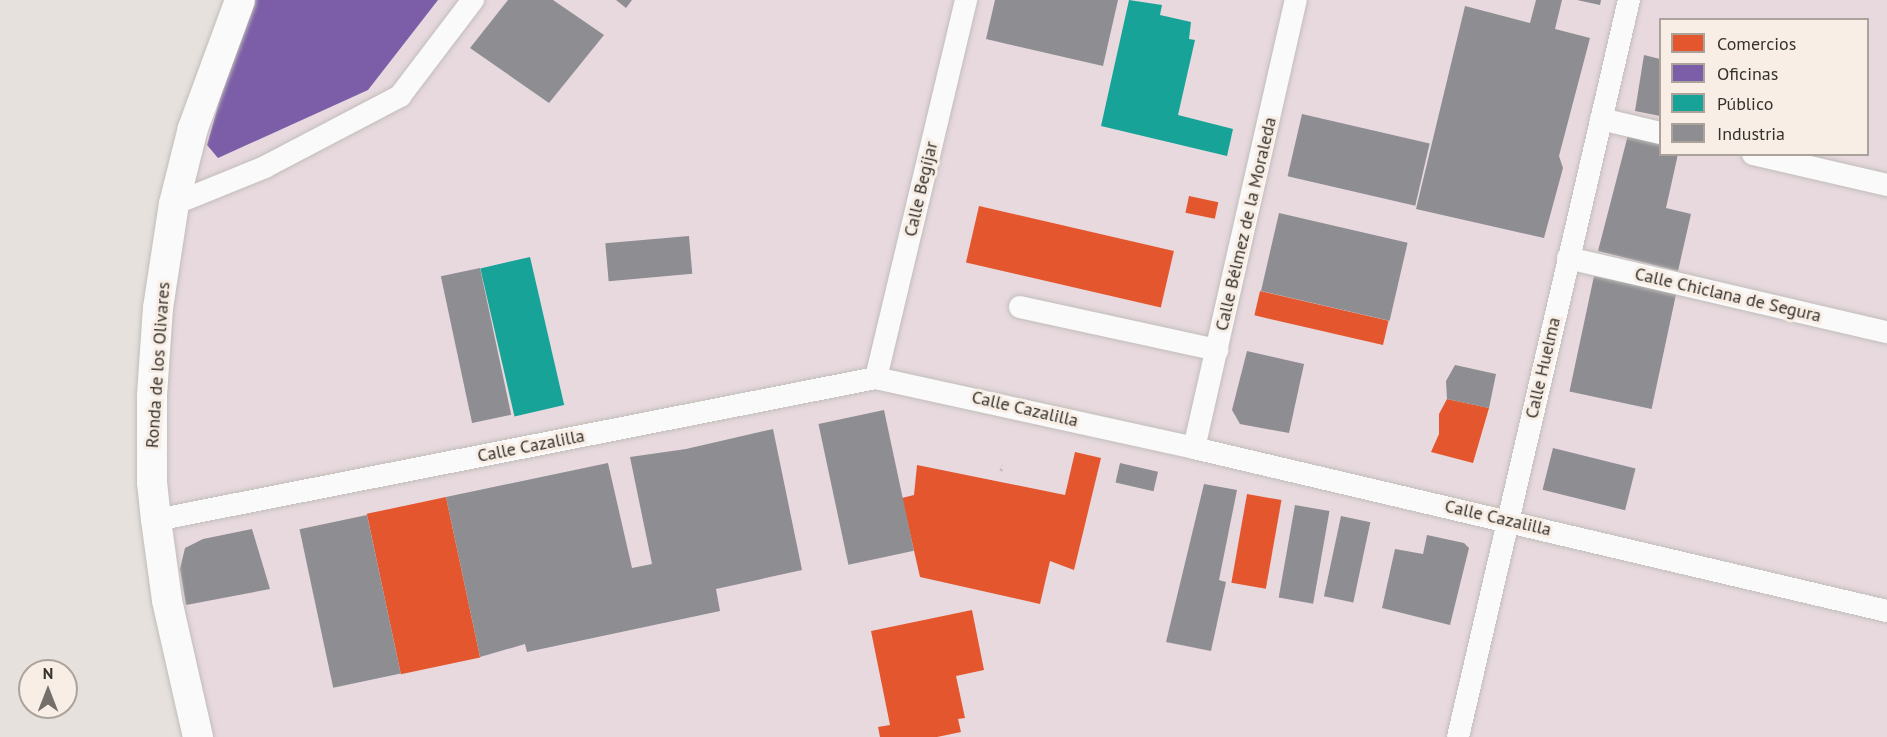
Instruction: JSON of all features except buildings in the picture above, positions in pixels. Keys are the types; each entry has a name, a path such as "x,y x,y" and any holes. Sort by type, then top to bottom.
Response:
{"main road":[{"name":"Ronda de los Olivares","path":"198,737 167,600 156,520 152,482 152,395 158,308 174,204 193,128 240,0"}],"street":[{"path":"174,204 265,167 400,96 473,0"},
{"name":"Calle Begíjar","path":"876,378 966,0"},
{"name":"Calle Bélmez de la Moraleda","path":"1194,447 1296,0"},
{"name":"Calle Huelma","path":"1458,737 1629,0"},
{"path":"1601,119 1659,133"},
{"path":"1762,156 1887,185"},
{"name":"Calle Chiclana de Segura","path":"1568,258 1887,332"},
{"path":"1020,307 1217,350"},
{"name":"Calle Cazalilla","path":"156,520 876,378 1194,447 1887,611"}],"path":[{"path":"1001,471 1002,465"}],"shaded area":[{"path":"239,0 1887,0 1887,737 209,737 168,538 161,279"}]}
